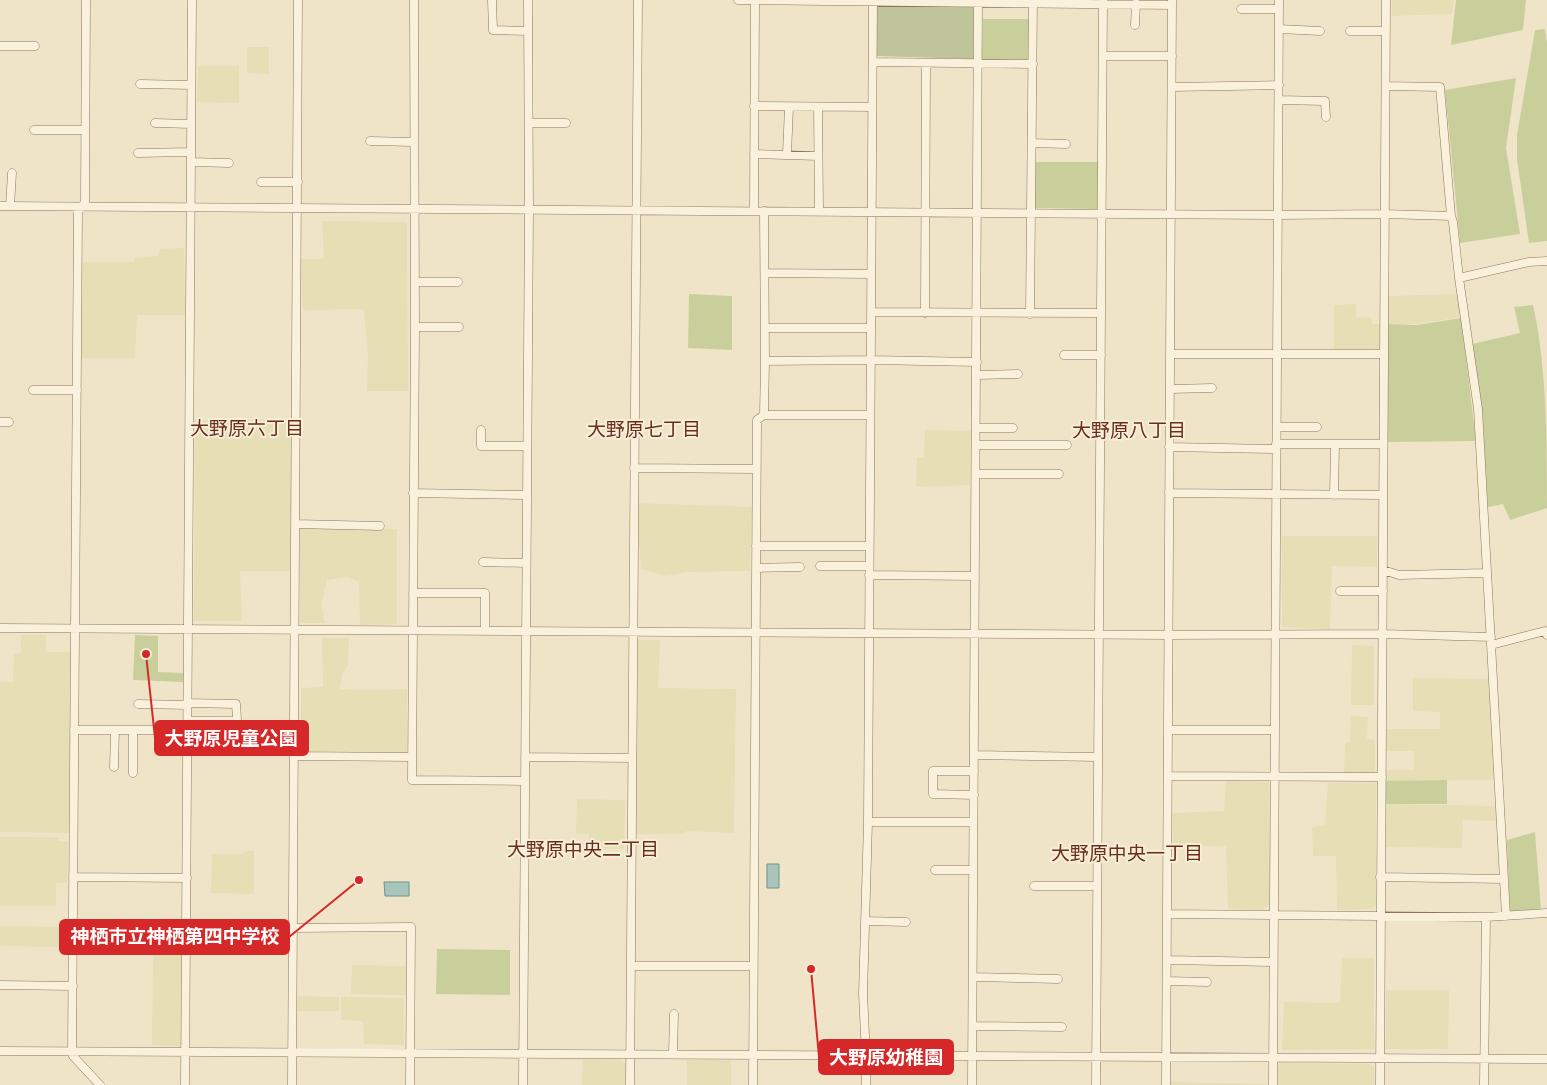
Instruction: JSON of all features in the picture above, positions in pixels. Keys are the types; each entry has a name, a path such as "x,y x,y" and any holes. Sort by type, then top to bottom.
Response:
{"street":[{"path":"86,0 85,202 78,212 72,1051 73,1056 100,1085"},
{"path":"185,1085 192,0"},
{"path":"292,1085 298,0"},
{"path":"414,0 413,209 415,328 412,780 525,780"},
{"path":"492,0 493,30 528,31"},
{"path":"523,1085 529,210 528,0"},
{"path":"630,1085 638,0"},
{"path":"738,0 1172,3 1166,1085"},
{"path":"754,211 755,0"},
{"path":"1380,1085 1386,0"},
{"path":"866,1085 863,994 868,822 873,1"},
{"path":"972,1085 974,1026 973,822 978,312 978,1"},
{"path":"1030,314 1033,1"},
{"path":"1096,1085 1103,2"},
{"path":"1135,25 1136,4"},
{"path":"1241,9 1279,4 1273,1085"},
{"path":"1279,30 1320,31"},
{"path":"1350,31 1386,31"},
{"path":"0,46 35,46"},
{"path":"1102,56 1172,56"},
{"path":"872,62 1033,64"},
{"path":"925,313 926,63"},
{"path":"140,84 191,84"},
{"path":"1172,88 1279,85"},
{"path":"1386,86 1440,87 1451,216 1478,409 1506,916"},
{"path":"1279,100 1325,101 1326,117"},
{"path":"754,106 872,107"},
{"path":"787,154 789,107"},
{"path":"818,108 819,210"},
{"path":"529,123 566,123"},
{"path":"155,124 191,124"},
{"path":"34,130 85,130"},
{"path":"370,141 414,142"},
{"path":"1032,144 1066,144"},
{"path":"138,153 191,152"},
{"path":"754,154 818,156"},
{"path":"191,162 229,163"},
{"path":"10,206 12,173"},
{"path":"261,182 298,182"},
{"path":"0,206 635,211 819,210 1451,216"},
{"path":"764,211 764,415"},
{"path":"1459,278 1529,262 1547,261"},
{"path":"765,273 871,274"},
{"path":"414,282 458,282"},
{"path":"871,312 1101,313"},
{"path":"415,328 459,327"},
{"path":"765,328 871,328"},
{"path":"1170,354 1384,354"},
{"path":"1064,355 1101,355"},
{"path":"765,361 977,362"},
{"path":"977,375 1018,374"},
{"path":"1170,389 1212,388"},
{"path":"34,390 76,390"},
{"path":"753,1085 757,420 764,415 870,415"},
{"path":"0,422 9,422"},
{"path":"1277,427 1317,427"},
{"path":"976,428 1013,428"},
{"path":"481,430 481,446 527,446"},
{"path":"1169,447 1383,444"},
{"path":"976,445 1067,445"},
{"path":"1334,495 1335,445"},
{"path":"634,468 756,469"},
{"path":"976,474 1059,474"},
{"path":"413,493 526,495"},
{"path":"1169,493 1383,495"},
{"path":"296,524 380,526"},
{"path":"756,546 869,546"},
{"path":"484,562 526,562"},
{"path":"820,566 869,566"},
{"path":"756,568 800,567"},
{"path":"1383,570 1399,574 1487,573"},
{"path":"869,575 975,576"},
{"path":"1340,592 1383,591"},
{"path":"413,594 485,593 485,630"},
{"path":"0,628 869,634 1383,634 1491,641 1545,631 1547,635"},
{"path":"138,704 236,704 237,719 233,721 188,721"},
{"path":"74,730 188,730"},
{"path":"114,767 115,730"},
{"path":"133,730 133,773"},
{"path":"1168,730 1274,730"},
{"path":"974,755 1098,757"},
{"path":"294,756 412,757"},
{"path":"525,757 632,758"},
{"path":"974,771 933,771 933,794 974,796"},
{"path":"1168,776 1382,777"},
{"path":"868,822 973,822"},
{"path":"935,870 973,870"},
{"path":"73,877 187,878"},
{"path":"1380,878 1504,879"},
{"path":"1034,886 1096,886"},
{"path":"1167,914 1486,917 1547,913"},
{"path":"1484,1085 1486,917"},
{"path":"865,921 906,922"},
{"path":"293,928 411,928 410,1085"},
{"path":"1167,960 1273,962"},
{"path":"630,966 753,966"},
{"path":"973,977 1058,978"},
{"path":"1167,982 1207,982"},
{"path":"0,984 73,986"},
{"path":"673,1054 674,1014"},
{"path":"974,1026 1062,1027"},
{"path":"0,1051 1484,1057 1547,1059"}],"shaded area":[{"path":"1392,0 1454,0 1452,14 1392,16"},
{"path":"247,47 269,47 269,74 247,73"},
{"path":"198,66 239,66 239,103 197,102"},
{"path":"322,221 407,222 408,391 367,391 368,355 364,309 303,310 300,259 324,259"},
{"path":"184,248 185,315 137,315 135,358 81,358 82,262 134,262 135,258 158,256 160,249"},
{"path":"1457,294 1461,317 1417,324 1388,324 1388,296"},
{"path":"1356,304 1356,318 1371,317 1372,324 1380,324 1380,349 1334,350 1334,305"},
{"path":"195,420 291,420 291,571 240,571 242,621 194,621"},
{"path":"925,430 971,431 970,485 916,487 917,457 924,457"},
{"path":"636,503 752,507 750,571 686,572 666,576 641,569"},
{"path":"300,527 397,529 397,624 360,625 359,582 348,577 327,580 321,605 325,623 300,623"},
{"path":"1282,536 1377,536 1377,567 1332,566 1330,629 1282,627"},
{"path":"21,635 46,635 46,652 71,652 69,833 0,832 0,682 13,682 14,654 21,653"},
{"path":"322,638 349,638 348,666 343,671 340,689 407,689 407,753 300,751 301,688 323,687"},
{"path":"638,640 660,640 658,688 736,689 734,833 687,831 683,834 636,834"},
{"path":"1352,645 1374,646 1374,705 1351,705"},
{"path":"1413,678 1491,679 1496,780 1386,781 1386,770 1414,770 1414,751 1385,751 1385,729 1440,729 1440,712 1413,711"},
{"path":"1351,716 1368,717 1367,739 1375,740 1375,773 1344,773 1345,742 1350,742"},
{"path":"1226,782 1269,782 1271,903 1262,910 1228,909 1226,846 1173,845 1172,813 1224,811"},
{"path":"1328,783 1376,783 1376,905 1371,909 1337,910 1336,856 1313,856 1312,827 1325,825"},
{"path":"577,799 625,800 624,849 589,848 589,834 576,834"},
{"path":"1386,804 1498,806 1498,821 1463,820 1462,848 1385,847"},
{"path":"0,837 59,837 59,841 68,841 67,882 56,883 56,906 0,906"},
{"path":"244,851 254,851 254,894 211,893 212,854 243,854"},
{"path":"0,926 65,927 65,947 0,946"},
{"path":"153,949 181,949 182,1046 152,1045"},
{"path":"1342,958 1374,958 1374,1049 1282,1050 1284,1002 1340,1003"},
{"path":"352,965 406,966 406,995 351,994"},
{"path":"1386,990 1449,990 1448,1049 1386,1049"},
{"path":"297,996 339,997 339,1011 297,1011"},
{"path":"341,997 404,998 404,1045 364,1044 363,1021 341,1020"},
{"path":"583,1059 621,1060 626,1064 625,1085 582,1085"},
{"path":"687,1060 731,1060 731,1085 687,1085"},
{"path":"1281,1063 1369,1064 1374,1067 1374,1085 1278,1085 1278,1066"},
{"path":"1170,1082 1267,1084 1267,1085 1170,1085"}],"green space":[{"path":"1456,0 1526,0 1523,30 1451,45"},
{"path":"879,6 974,7 974,59 877,56 877,9"},
{"path":"983,19 1029,19 1030,57 1026,60 982,59"},
{"path":"1545,29 1547,44 1547,241 1529,243 1517,159 1517,135 1535,30"},
{"path":"1516,78 1506,148 1520,234 1460,243 1445,90"},
{"path":"1035,162 1098,162 1097,209 1035,208"},
{"path":"689,294 732,296 732,350 688,348"},
{"path":"1533,305 1544,379 1547,508 1510,520 1503,504 1488,507 1482,411 1472,344 1520,333 1514,307"},
{"path":"1461,318 1476,441 1388,442 1388,324 1417,325"},
{"path":"135,635 158,636 158,672 184,673 184,682 133,680"},
{"path":"1447,780 1447,804 1386,804 1386,781"},
{"path":"1535,832 1541,910 1510,913 1507,840"},
{"path":"437,949 510,950 510,995 436,994"}],"water":[{"path":"767,864 779,864 779,888 767,888"},
{"path":"384,882 409,882 409,896 385,896"}],"place":[{"name":"大野原児童公園","path":"146,654"},
{"name":"神栖市立神栖第四中学校","path":"359,880"},
{"name":"大野原幼稚園","path":"811,969"}],"district":[{"name":"大野原六丁目","path":"247,428"},
{"name":"大野原七丁目","path":"644,429"},
{"name":"大野原八丁目","path":"1129,430"},
{"name":"大野原中央二丁目","path":"583,849"},
{"name":"大野原中央一丁目","path":"1127,853"}]}
